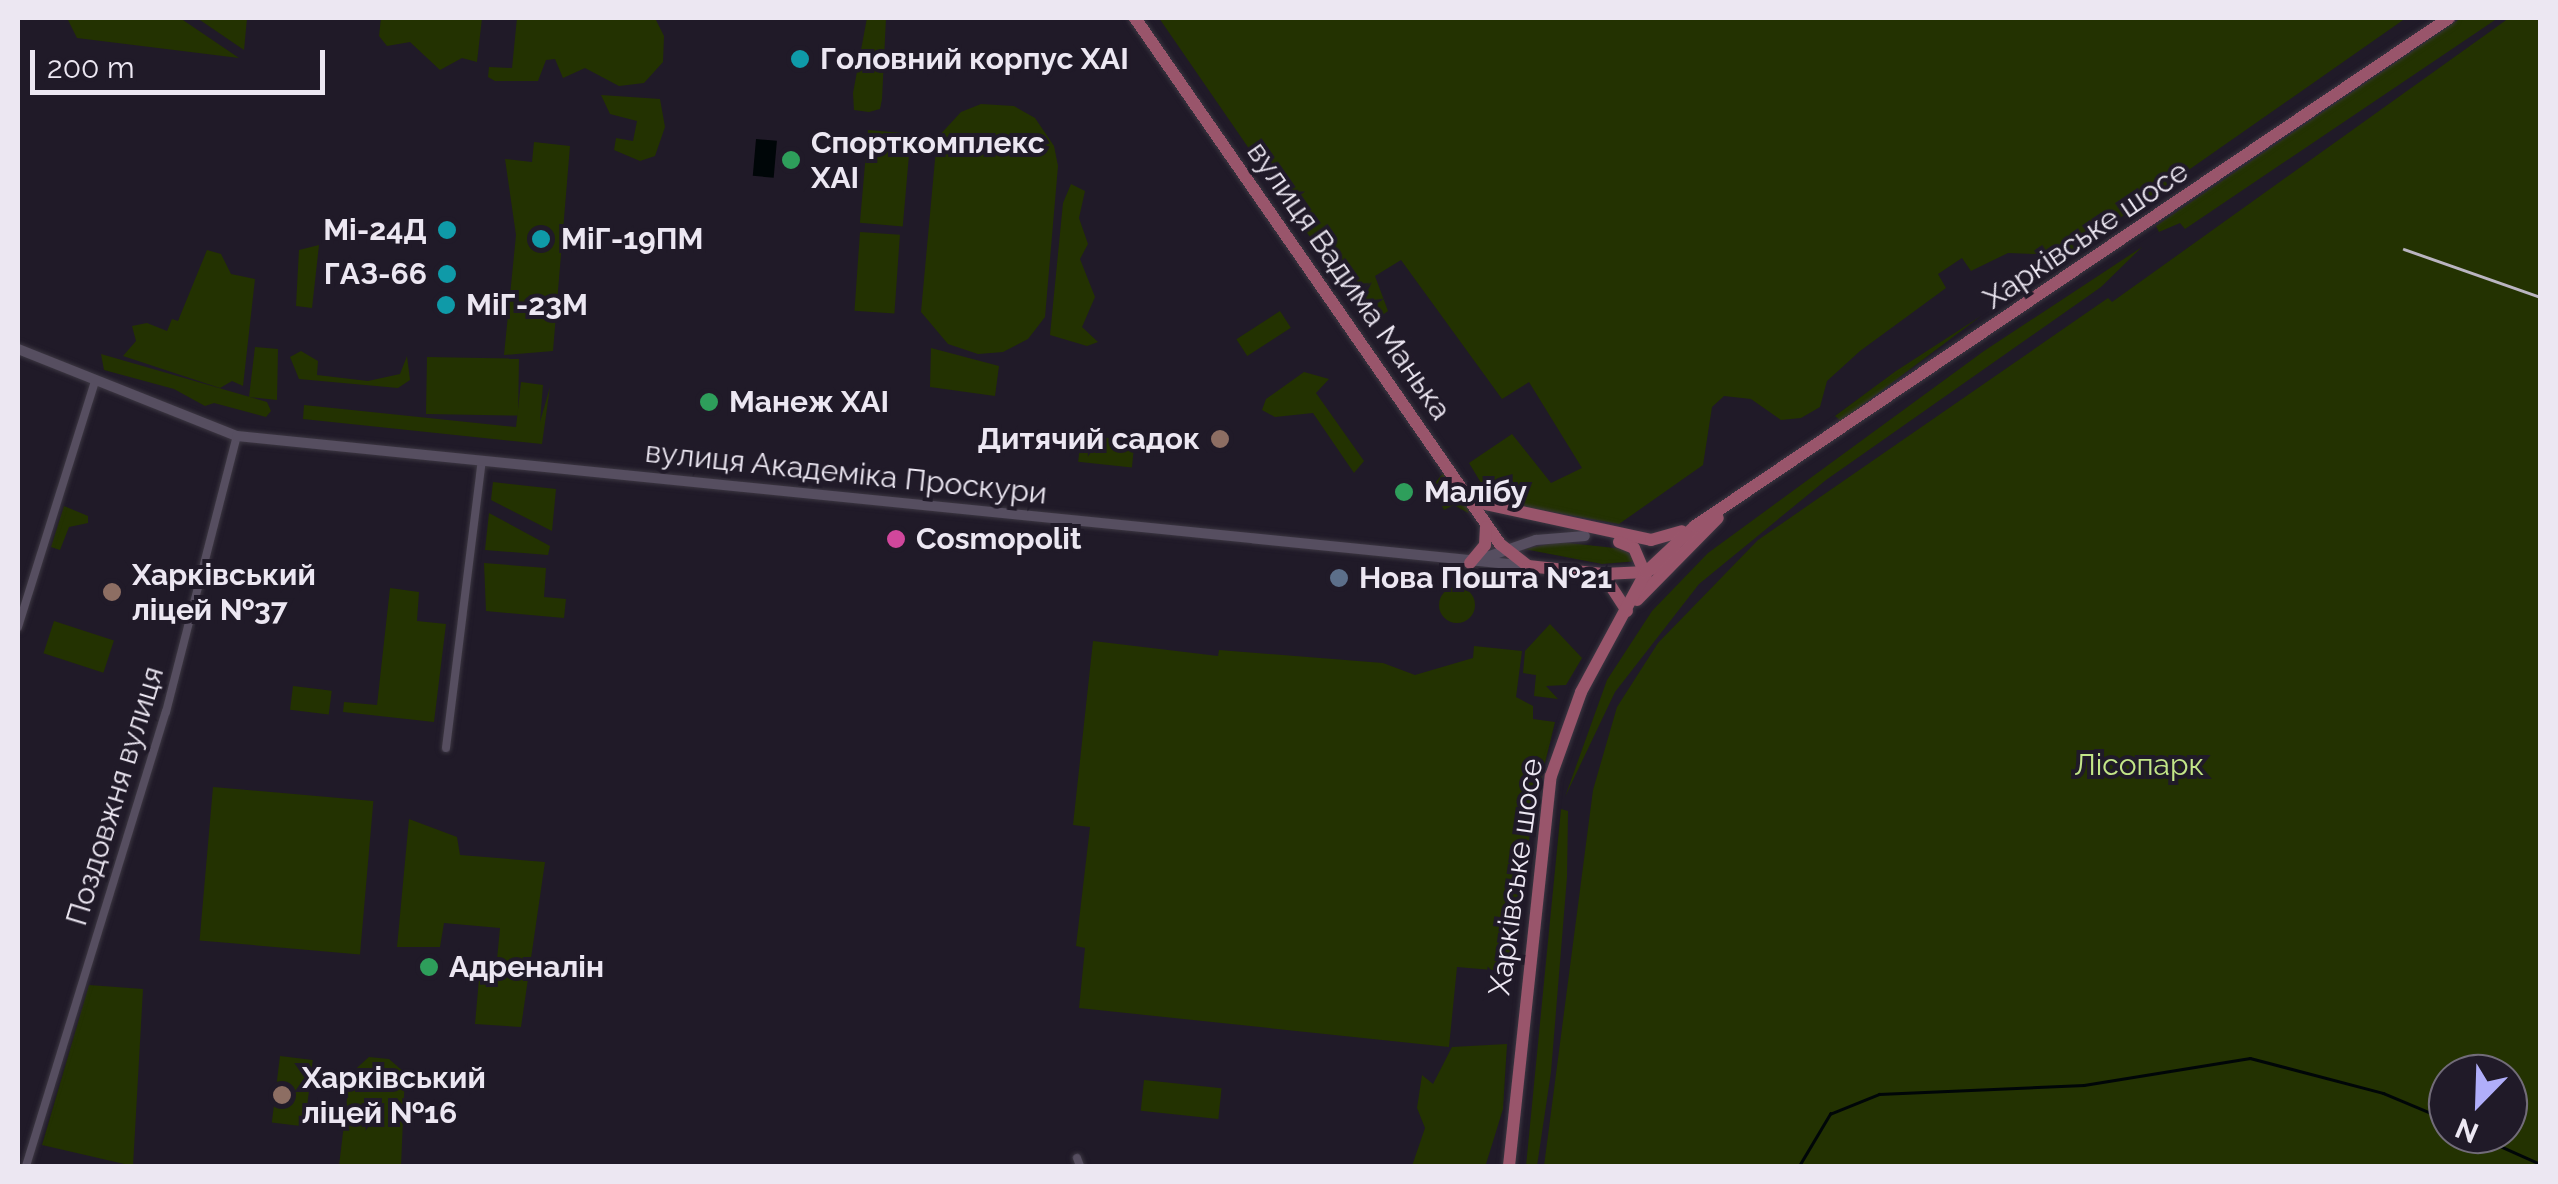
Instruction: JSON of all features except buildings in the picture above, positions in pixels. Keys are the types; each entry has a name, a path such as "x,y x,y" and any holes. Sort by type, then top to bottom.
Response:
{"main road":[{"name":"вулиця Вадима Манька","path":"1135,18 1486,524 1507,550 1528,566"},
{"name":"Харківське шосе","path":"1508,1166 1551,776 1581,692 1631,606 1646,572 1695,526 2449,18"},
{"name":"Харківське шосе","path":"1631,606 1749,490"},
{"path":"1471,500 1497,517 1634,548 1646,572"},
{"path":"1471,500 1520,516 1657,540"},
{"path":"1470,562 1484,545 1486,524"},
{"path":"1619,542 1657,540 1695,526"},
{"name":"вулиця Академіка Проскури","path":"1528,566 1604,574 1646,572 1681,553"},
{"path":"1604,574 1631,606"}],"street":[{"name":"вулиця Академіка Проскури","path":"18,348 237,436 1528,566"},
{"path":"18,627 94,380"},
{"name":"Поздовжня вулиця","path":"26,1166 166,712 237,436"},
{"path":"446,748 482,461"},
{"path":"1470,562 1555,536 1585,536"}],"green space":[{"path":"67,18 180,18 239,58 77,38"},
{"path":"197,18 247,18 244,50"},
{"path":"381,18 482,18 477,62 462,58 440,70 410,42 387,46 379,36"},
{"path":"517,18 655,18 664,36 663,62 644,83 619,86 585,68 563,78 555,59 546,60 538,81 495,81 488,77 489,67 512,68"},
{"path":"867,18 886,18 882,99 880,109 869,112 854,110 853,93"},
{"path":"1159,18 2406,18 2067,255 2008,253 1971,271 1962,258 1938,274 1946,288 1860,351 1827,381 1820,407 1801,418 1781,420 1751,399 1724,396 1712,407 1703,465 1619,524 1492,501 1469,463 1512,434 1551,483 1582,468 1529,382 1502,399 1401,260 1375,276 1388,311 1370,324"},
{"path":"2461,18 2498,18 2185,229 2180,223 2159,232 2156,226"},
{"name":"Лісопарк","path":"2509,18 2540,18 2540,1166 1544,1166 1593,790 1617,707 1658,643 1758,540 2108,298 2112,302"},
{"path":"601,95 660,99 665,127 655,156 640,161 614,150 616,138 633,141 637,121 610,114"},
{"path":"981,104 1014,106 1035,118 1054,146 1058,166 1045,317 1028,339 1003,352 978,354 948,344 921,312 937,138 961,112"},
{"path":"868,130 911,134 903,226 860,223"},
{"path":"534,142 570,146 553,351 504,355 516,235 505,159 532,162"},
{"path":"1071,184 1085,191 1079,218 1088,244 1080,259 1095,297 1082,327 1098,342 1087,346 1050,335 1063,203"},
{"path":"860,232 900,235 894,314 854,311"},
{"path":"319,245 312,308 296,306 299,250"},
{"path":"2142,247 2101,287 1826,480 1699,584 1615,692 1565,797 1607,680 1652,611 1708,553 1984,351"},
{"path":"207,250 221,254 231,274 255,279 243,386 232,381 220,388 123,356 136,341 132,326 147,323 167,331 172,319 178,321"},
{"path":"1280,311 1291,328 1247,356 1236,339"},
{"path":"1981,316 1841,421 1835,416 1896,371"},
{"path":"255,347 278,349 277,400 249,397"},
{"path":"931,348 999,366 995,396 930,387"},
{"path":"301,351 318,361 317,375 368,381 400,374 407,356 410,380 398,388 299,379 290,357"},
{"path":"101,354 267,402 271,411 266,417 214,403 205,406 174,389 104,370"},
{"path":"427,357 519,359 518,416 426,414"},
{"path":"1304,372 1329,379 1316,393 1364,461 1354,473 1313,413 1275,417 1262,410 1266,399"},
{"path":"521,382 543,385 540,422 550,387 542,444 303,419 304,405 516,427"},
{"path":"1081,435 1135,441 1132,467 1078,462"},
{"path":"1443,473 1468,513 1454,505 1444,510 1432,487"},
{"path":"493,482 556,489 552,531 491,500"},
{"path":"64,506 88,516 88,523 69,527 60,550 51,547"},
{"path":"489,513 550,546 548,555 485,550"},
{"path":"1559,542 1624,549 1639,561 1602,564 1524,549"},
{"path":"484,563 546,568 544,597 566,599 564,618 486,611"},
{"path":"1457,587 1469,593 1475,605 1469,617 1457,623 1445,617 1439,605 1445,593"},
{"path":"390,588 419,592 417,621 446,624 434,722 343,712 344,702 377,705"},
{"path":"54,621 114,640 103,673 43,653"},
{"path":"1550,624 1582,658 1566,685 1546,686 1558,699 1534,696 1536,675 1523,673 1525,651"},
{"path":"1093,641 1218,656 1219,650 1383,663 1415,675 1473,658 1474,646 1522,651 1516,697 1533,706 1533,719 1555,722 1531,821 1516,972 1457,967 1449,1047 1079,1008 1085,948 1076,946 1090,827 1073,825"},
{"path":"293,686 332,691 329,715 290,710"},
{"path":"213,787 373,801 360,954 200,940"},
{"path":"1561,809 1568,811 1567,877 1551,1072 1537,1166 1526,1166"},
{"path":"409,819 457,837 460,855 545,862 521,1027 475,1024 480,968 496,970 500,928 444,923 440,947 397,947"},
{"path":"89,985 143,989 133,1166 42,1145"},
{"path":"1507,1044 1503,1109 1486,1164 1412,1166 1425,1128 1417,1108 1422,1075 1433,1084 1452,1047"},
{"path":"280,1056 313,1060 305,1127 272,1123"},
{"path":"369,1057 389,1059 405,1073 401,1166 339,1166 350,1074"},
{"path":"1144,1080 1222,1088 1218,1119 1141,1111"}],"shaded area":[{"path":"756,139 777,141 774,178 753,176"}],"waterway":[{"path":"1799,1166 1830,1114 1879,1094 2084,1085 2250,1058 2383,1093 2428,1112"},
{"path":"2518,1154 2540,1164"}],"railway":[{"path":"2404,249 2540,297"}],"place":[{"name":"Головний корпус ХАІ","path":"800,59"},
{"name":"Спорткомплекс ХАІ","path":"791,160"},
{"name":"Мі-24Д","path":"447,230"},
{"name":"МіГ-19ПМ","path":"541,239"},
{"name":"ГАЗ-66","path":"447,274"},
{"name":"МіГ-23М","path":"446,305"},
{"name":"Манеж ХАІ","path":"709,402"},
{"name":"Дитячий садок","path":"1220,439"},
{"name":"Малібу","path":"1404,492"},
{"name":"Cosmopolit","path":"896,539"},
{"name":"Нова Пошта №21","path":"1339,578"},
{"name":"Харківський ліцей №37","path":"112,592"},
{"name":"Адреналін","path":"429,967"},
{"name":"Харківський ліцей №16","path":"282,1095"}]}
